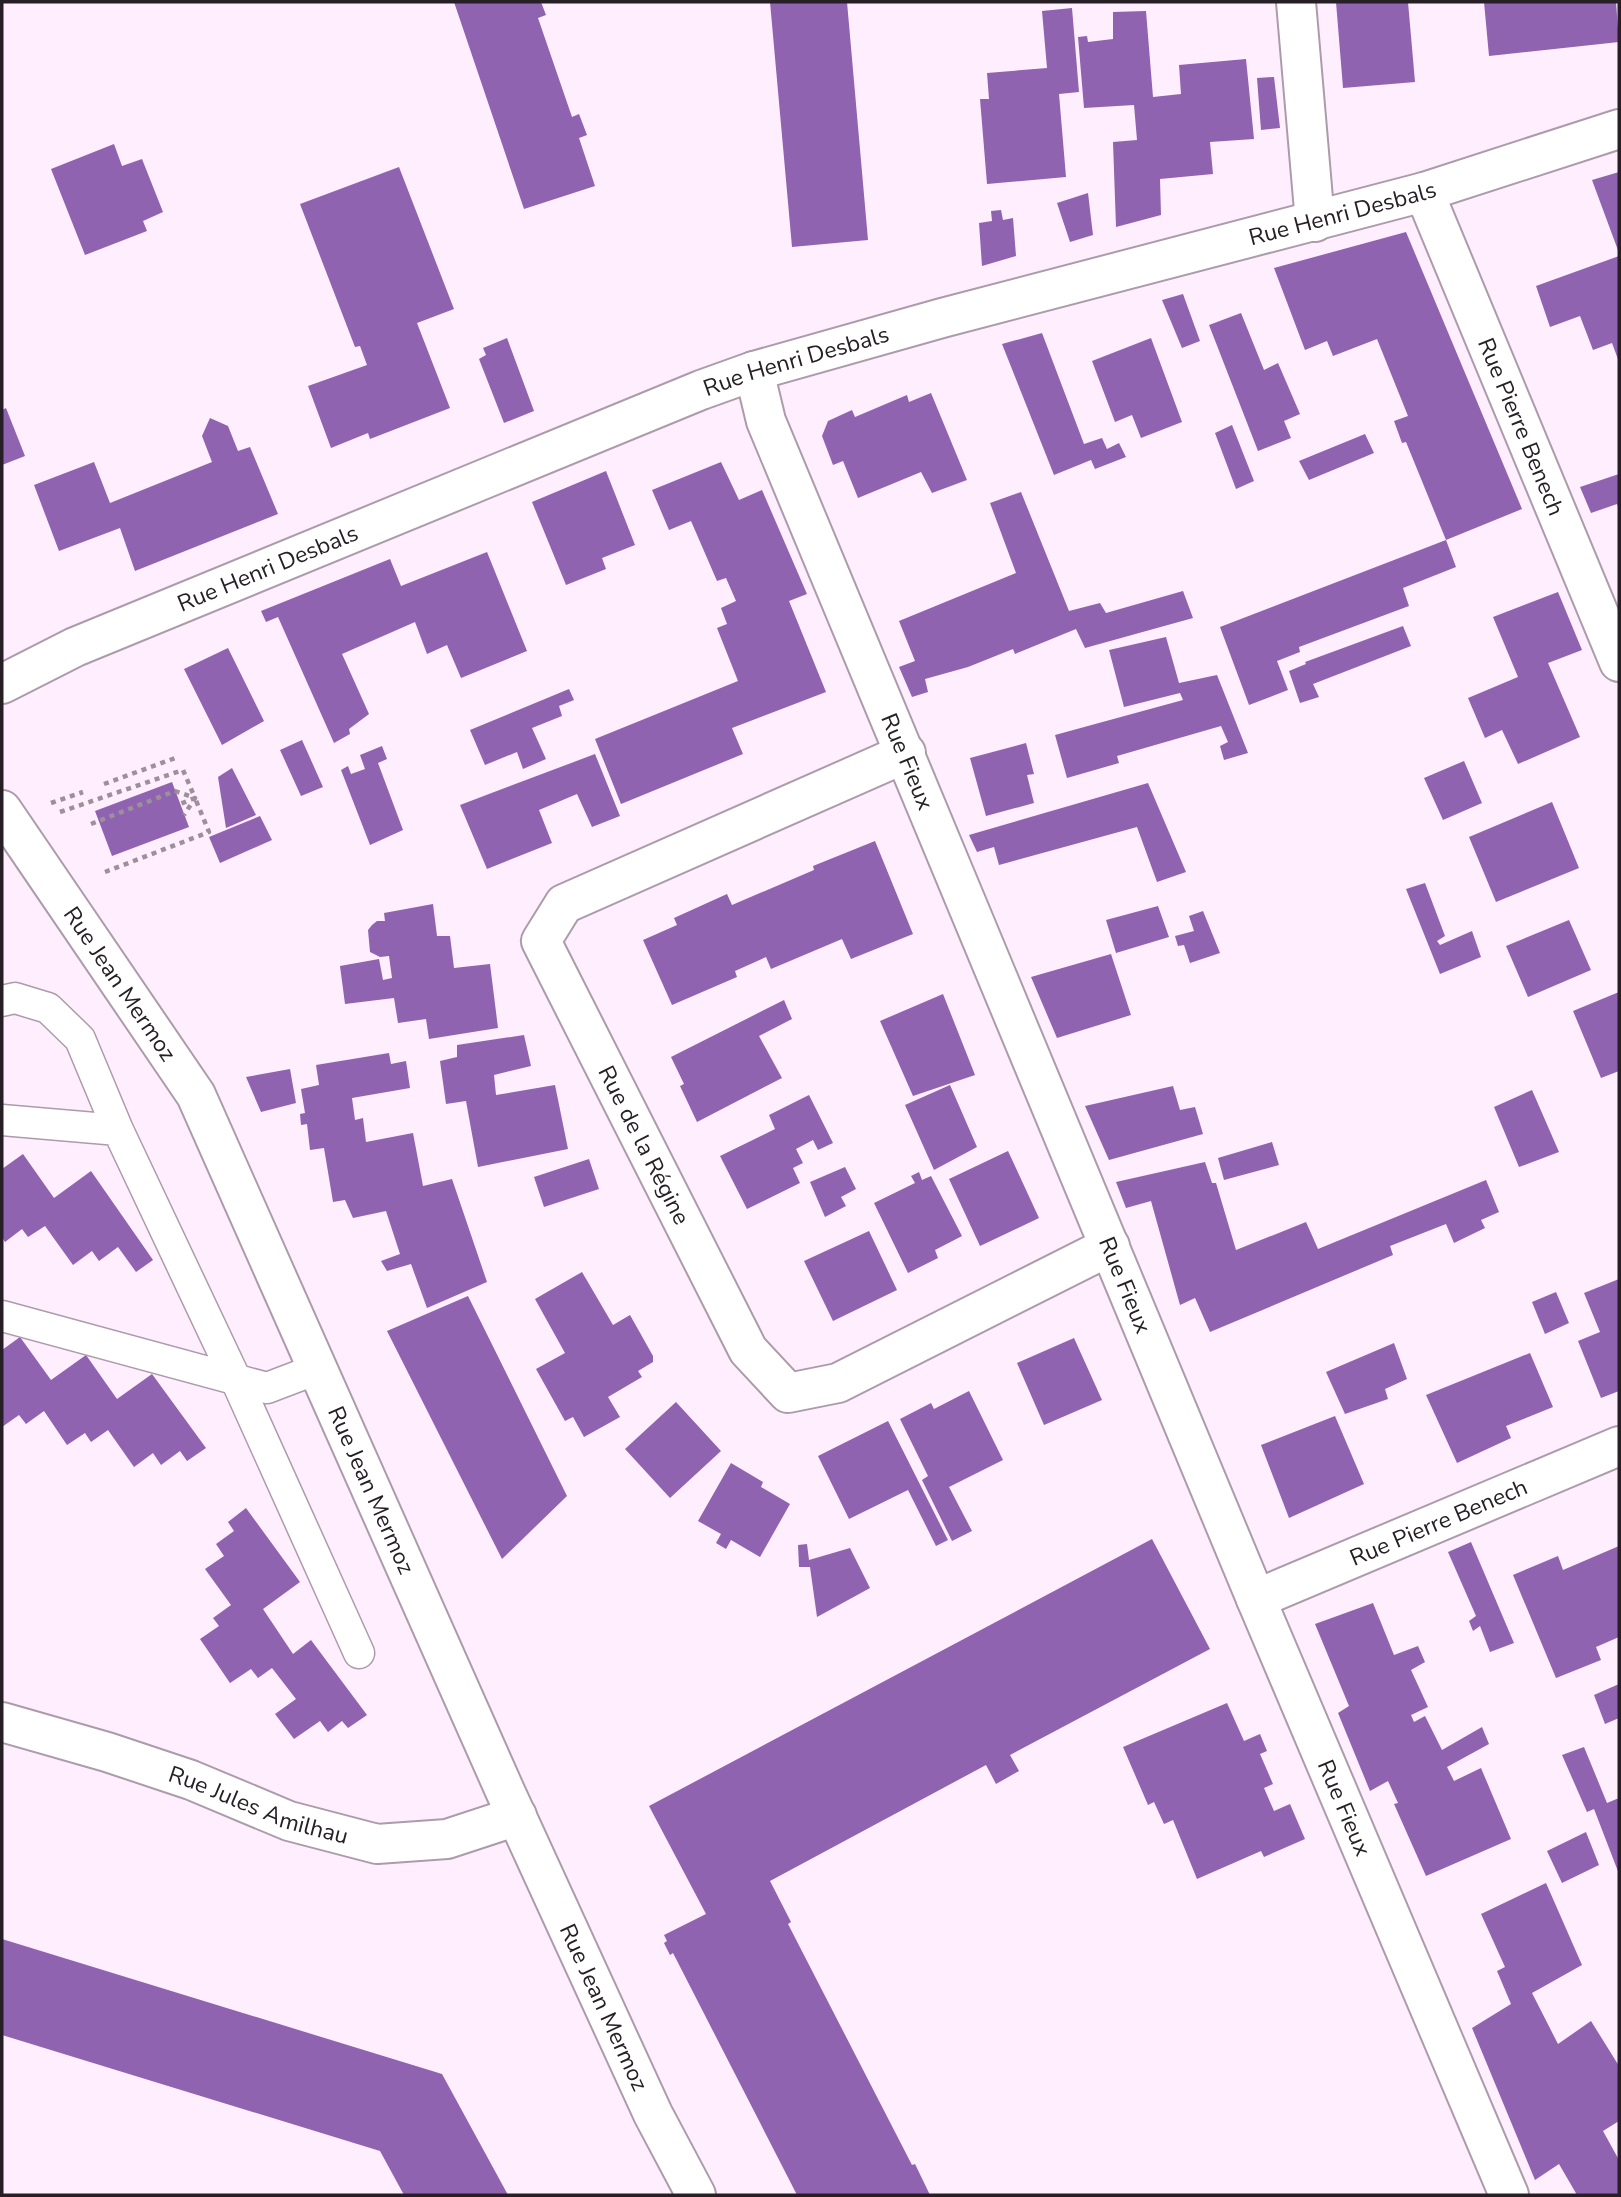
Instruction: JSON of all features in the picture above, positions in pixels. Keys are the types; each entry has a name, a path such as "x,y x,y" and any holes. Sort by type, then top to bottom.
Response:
{"street":[{"path":"1296,2 1315,222"},
{"name":"Rue Henri Desbals","path":"2,684 75,647 701,390 754,371 942,318 1424,192 1619,129"},
{"name":"Rue Pierre Benech","path":"1424,192 1619,662"},
{"name":"Rue Fieux","path":"754,371 766,421 1256,1599 1509,2195"},
{"name":"Rue de la Régine","path":"906,753 564,904 541,941 748,1350 788,1393 838,1383 1110,1246"},
{"name":"Rue Jean Mermoz","path":"2,810 195,1095 517,1816 653,2114 696,2195"},
{"name":"Rue Pierre Benech","path":"1256,1599 1619,1446"},
{"name":"Rue Jules Amilhau","path":"2,1722 107,1752 191,1780 289,1821 377,1844 447,1839 517,1816"}],"lane":[{"path":"2,1001 15,998 48,1008 80,1039 118,1130 236,1380 359,1653"},
{"path":"2,1120 118,1130"},
{"path":"2,1315 267,1388 317,1369"}],"path":[{"path":"104,784 178,757"},
{"path":"60,811 183,770 209,832 105,872"},
{"path":"91,824 175,791 195,799"},
{"path":"180,803 195,799"},
{"path":"184,815 195,799"}],"building":[{"path":"454,2 541,2 546,15 538,18 572,117 579,114 587,135 579,138 595,186 524,209"},
{"path":"770,2 847,2 868,240 792,247"},
{"path":"1336,2 1408,2 1415,82 1343,88"},
{"path":"1484,2 1616,2 1619,42 1489,56"},
{"path":"1072,8 1079,92 1059,94 1066,177 987,184 980,99 989,99 987,73 1047,68 1042,11"},
{"path":"1146,11 1153,97 1181,94 1179,65 1246,59 1254,139 1210,142 1213,174 1160,179 1161,215 1116,227 1113,142 1137,140 1134,105 1084,108 1078,37 1087,36 1088,42 1113,39 1113,12"},
{"path":"1274,77 1280,128 1261,130 1257,78"},
{"path":"114,144 122,166 142,159 163,212 143,221 147,231 85,255 51,169"},
{"path":"399,167 454,309 417,323 450,408 370,439 368,433 331,448 308,386 367,365 360,346 355,347 300,204"},
{"path":"1619,172 1619,253 1592,180"},
{"path":"1088,193 1093,235 1070,242 1057,203"},
{"path":"1001,210 1003,220 1013,218 1016,256 982,266 979,223 992,221 991,211"},
{"path":"1406,232 1522,509 1446,540 1406,442 1402,443 1394,421 1408,416 1377,339 1333,356 1327,341 1305,350 1274,268"},
{"path":"1619,256 1619,362 1612,343 1593,350 1580,316 1550,327 1536,286"},
{"path":"1183,294 1200,341 1182,348 1162,300"},
{"path":"1241,313 1264,370 1278,363 1300,414 1284,421 1291,438 1258,451 1209,325"},
{"path":"1042,333 1084,444 1102,438 1107,449 1119,443 1126,457 1095,469 1091,460 1054,475 1002,344"},
{"path":"507,338 534,411 504,423 479,359 486,355 483,348"},
{"path":"1151,338 1182,422 1141,438 1132,415 1115,422 1092,361"},
{"path":"931,393 967,480 932,493 921,472 858,498 843,461 833,465 822,436 828,421 852,410 855,417 907,395 909,402"},
{"path":"6,408 25,456 2,465 2,410"},
{"path":"210,418 228,426 238,451 250,447 278,514 135,571 120,528 59,551 34,485 94,462 110,503 212,462 202,436"},
{"path":"1232,425 1254,481 1236,489 1215,433"},
{"path":"1365,434 1374,453 1309,480 1299,461"},
{"path":"721,462 739,500 762,490 807,594 789,601 826,692 732,728 743,754 621,804 595,739 738,681 717,628 727,624 721,608 736,601 726,578 717,581 691,521 669,530 652,490"},
{"path":"606,471 635,545 602,558 606,569 566,585 532,502"},
{"path":"1619,474 1619,509 1617,504 1591,513 1580,487"},
{"path":"1021,492 1069,611 1100,603 1106,613 1183,591 1193,618 1085,648 1076,629 1015,654 1013,649 968,667 925,679 928,692 912,697 899,667 915,661 899,621 1016,573 990,503"},
{"path":"1446,540 1456,567 1403,588 1409,606 1299,647 1300,652 1277,661 1288,690 1249,705 1220,627"},
{"path":"487,552 527,651 461,678 447,645 427,654 415,622 342,654 369,714 349,729 350,734 334,743 278,617 266,622 261,611 390,559 401,586"},
{"path":"1558,592 1582,650 1548,663 1580,737 1518,764 1502,730 1485,738 1468,698 1518,677 1493,617"},
{"path":"1403,626 1411,646 1313,684 1319,697 1300,703 1289,671 1306,664 1305,662"},
{"path":"1166,637 1179,683 1217,675 1248,753 1224,760 1220,746 1228,742 1221,726 1117,756 1119,763 1067,778 1055,735 1183,700 1180,693 1124,707 1109,650"},
{"path":"228,648 264,721 222,745 184,669"},
{"path":"569,689 574,700 559,706 562,716 532,728 546,759 523,769 517,752 485,765 470,730"},
{"path":"302,740 323,787 301,796 280,750"},
{"path":"1026,743 1034,774 1027,775 1034,803 986,816 970,758"},
{"path":"382,746 387,759 378,763 403,830 370,845 341,770 348,766 351,774 365,769 360,755"},
{"path":"595,754 620,816 592,827 577,794 539,810 552,843 487,869 460,805"},
{"path":"1464,761 1482,803 1443,820 1424,778"},
{"path":"232,768 256,815 226,828 218,777"},
{"path":"172,782 189,827 112,856 95,811"},
{"path":"1148,783 1186,872 1157,882 1137,827 999,865 994,847 977,852 969,835"},
{"path":"1552,802 1579,868 1496,902 1469,837"},
{"path":"260,816 272,840 220,863 209,837"},
{"path":"875,841 913,934 851,959 842,939 771,969 766,957 735,971 737,977 672,1005 643,940 677,925 674,918 727,894 732,905 814,870 813,866"},
{"path":"1425,883 1445,936 1437,941 1440,945 1472,931 1481,957 1440,974 1406,889"},
{"path":"433,904 437,936 450,936 454,968 490,964 498,1028 429,1039 426,1019 398,1023 394,998 345,1004 340,966 379,959 383,980 392,978 389,956 380,957 370,952 368,930 372,925 377,921 385,921 384,913"},
{"path":"1158,906 1169,937 1116,953 1106,920"},
{"path":"1203,911 1220,953 1190,963 1184,945 1178,946 1175,936 1194,931 1189,916"},
{"path":"1569,920 1591,970 1528,997 1506,946"},
{"path":"1111,954 1131,1015 1057,1038 1031,977"},
{"path":"1619,992 1619,1071 1601,1078 1573,1011"},
{"path":"943,994 975,1075 913,1096 880,1021"},
{"path":"784,1000 792,1019 759,1036 782,1078 697,1122 680,1086 684,1084 671,1057"},
{"path":"524,1035 531,1066 494,1075 496,1095 555,1085 568,1149 478,1167 466,1101 446,1104 440,1061 457,1057 457,1045"},
{"path":"389,1053 391,1064 406,1061 410,1088 352,1098 355,1120 363,1118 366,1142 413,1133 423,1186 452,1179 487,1282 427,1308 411,1264 387,1271 381,1261 400,1254 386,1211 353,1218 345,1200 333,1202 324,1148 310,1150 307,1124 301,1125 300,1114 305,1113 301,1089 319,1085 316,1065"},
{"path":"290,1069 296,1103 261,1112 246,1077"},
{"path":"950,1085 977,1147 934,1170 905,1105"},
{"path":"1173,1086 1180,1110 1195,1107 1203,1134 1109,1160 1085,1106"},
{"path":"1532,1090 1559,1152 1519,1167 1494,1107"},
{"path":"809,1095 833,1143 818,1150 813,1140 796,1149 803,1163 793,1168 800,1183 747,1209 720,1156 775,1129 769,1115"},
{"path":"1272,1142 1279,1165 1224,1180 1218,1158"},
{"path":"1008,1151 1039,1218 980,1246 949,1179"},
{"path":"23,1154 54,1198 91,1171 153,1260 136,1272 118,1247 99,1261 92,1251 73,1265 45,1226 28,1237 22,1229 5,1242 2,1237 2,1169"},
{"path":"589,1159 599,1189 544,1207 534,1177"},
{"path":"1205,1162 1212,1183 1216,1183 1236,1250 1306,1222 1318,1249 1486,1180 1499,1212 1481,1220 1485,1228 1454,1243 1446,1224 1390,1246 1393,1255 1210,1332 1195,1298 1180,1305 1151,1201 1126,1208 1116,1182"},
{"path":"845,1167 856,1189 841,1197 846,1206 825,1217 810,1182"},
{"path":"919,1172 922,1180 931,1176 962,1236 935,1250 938,1258 908,1273 874,1203 915,1183 911,1176"},
{"path":"869,1231 897,1290 833,1321 804,1261"},
{"path":"582,1272 613,1325 630,1315 653,1356 653,1362 638,1371 642,1377 608,1397 620,1417 584,1437 573,1417 565,1421 536,1369 565,1353 535,1299"},
{"path":"1619,1279 1619,1391 1601,1398 1578,1341 1600,1332 1584,1293"},
{"path":"1556,1292 1569,1323 1545,1334 1532,1302"},
{"path":"468,1296 567,1496 502,1559 387,1331"},
{"path":"20,1337 51,1380 86,1355 117,1399 152,1374 206,1448 187,1461 180,1451 161,1465 153,1453 134,1467 108,1430 91,1442 85,1433 67,1445 44,1411 26,1424 19,1415 2,1427 2,1350"},
{"path":"1074,1338 1102,1400 1044,1425 1017,1363"},
{"path":"1394,1343 1407,1379 1385,1389 1388,1399 1345,1414 1326,1372"},
{"path":"1530,1353 1553,1407 1506,1426 1511,1438 1457,1463 1426,1395"},
{"path":"969,1391 1003,1460 949,1487 972,1531 952,1541 922,1480 928,1476 900,1419 931,1403 934,1409"},
{"path":"676,1402 721,1451 670,1498 625,1449"},
{"path":"1335,1416 1364,1484 1289,1518 1261,1445"},
{"path":"888,1421 948,1540 936,1546 908,1490 849,1519 818,1456"},
{"path":"731,1463 763,1482 761,1487 790,1504 760,1557 731,1540 726,1549 716,1543 721,1534 698,1521"},
{"path":"246,1508 300,1582 263,1609 293,1654 311,1640 367,1715 348,1728 342,1721 328,1732 320,1721 294,1739 275,1714 296,1699 272,1668 258,1678 251,1669 230,1683 200,1639 219,1626 213,1618 231,1605 205,1569 224,1556 216,1544 234,1531 228,1522"},
{"path":"1152,1539 1210,1649 1010,1755 1019,1771 996,1784 986,1765 770,1881 791,1922 788,1924 930,2195 797,2195 673,1953 670,1955 664,1943 667,1941 664,1935 706,1914 649,1806"},
{"path":"1471,1542 1514,1643 1490,1652 1480,1626 1473,1631 1469,1621 1476,1616 1448,1552"},
{"path":"807,1544 809,1560 850,1548 870,1588 817,1617 810,1567 799,1567 798,1545"},
{"path":"1619,1546 1619,1637 1596,1647 1601,1660 1556,1678 1513,1575 1558,1556 1563,1570"},
{"path":"1373,1603 1394,1655 1418,1646 1425,1662 1411,1670 1428,1707 1411,1715 1414,1722 1425,1716 1442,1750 1482,1727 1489,1744 1447,1767 1454,1781 1481,1768 1511,1839 1426,1876 1394,1804 1398,1803 1388,1781 1370,1791 1338,1713 1349,1706 1315,1624"},
{"path":"1619,1684 1619,1718 1605,1724 1594,1695"},
{"path":"1227,1703 1244,1741 1260,1734 1267,1751 1260,1754 1273,1784 1264,1788 1274,1811 1290,1804 1305,1839 1264,1857 1261,1851 1197,1879 1173,1820 1164,1824 1154,1802 1148,1805 1123,1747"},
{"path":"1584,1747 1607,1803 1619,1798 1619,1874 1594,1809 1587,1812 1562,1755"},
{"path":"1586,1832 1599,1865 1562,1883 1547,1851"},
{"path":"1546,1883 1582,1965 1532,1993 1558,2044 1591,2021 1619,2066 1619,2121 1603,2131 1619,2160 1619,2195 1577,2195 1559,2164 1535,2180 1472,2028 1511,2004 1497,1971 1505,1967 1481,1914"},
{"path":"2,1939 442,2074 508,2195 404,2195 380,2151 2,2035"}]}
